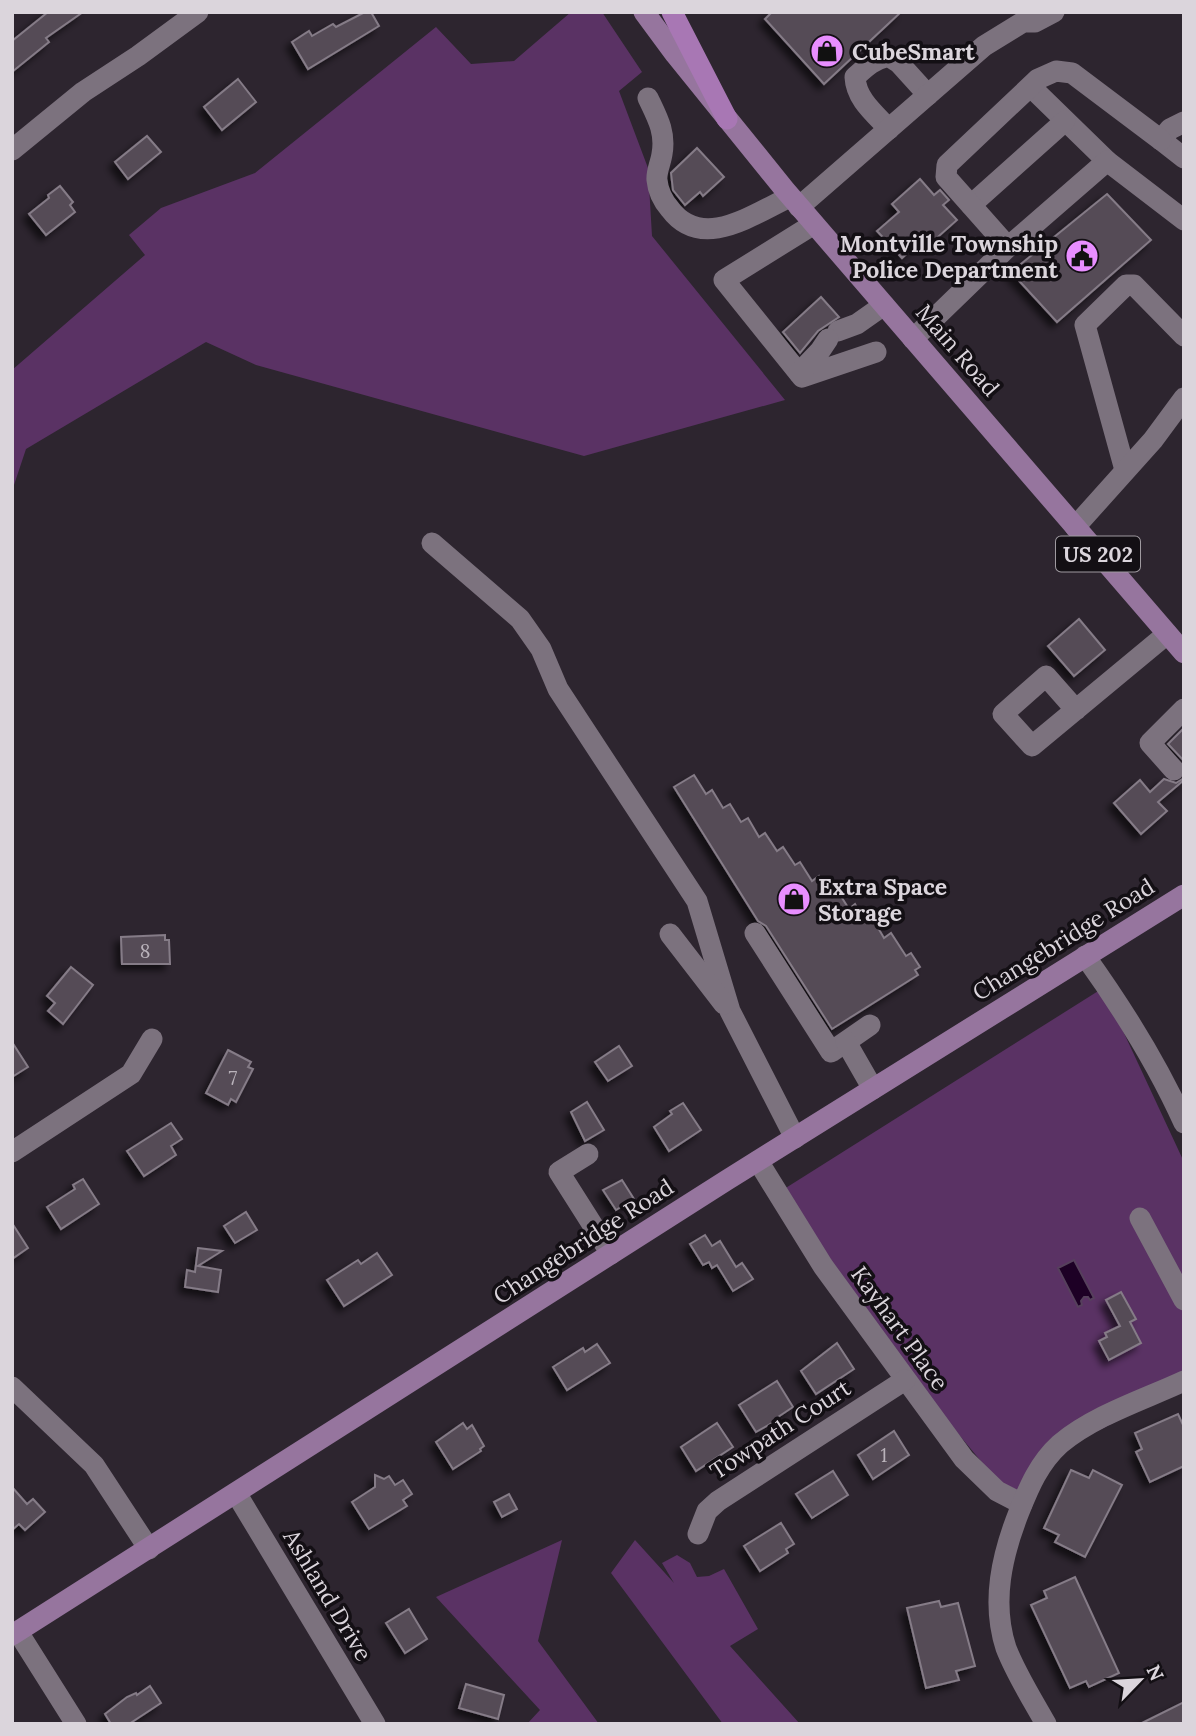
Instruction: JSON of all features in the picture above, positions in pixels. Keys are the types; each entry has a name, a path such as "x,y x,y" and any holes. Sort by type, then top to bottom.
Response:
{"highway":[{"path":"671,12 727,119"}],"main road":[{"name":"Main Road","path":"644,12 795,202 1184,653"},
{"name":"Changebridge Road","path":"15,1633 758,1161 1184,895"}],"street":[{"path":"12,150 83,92 198,12"},
{"path":"648,98 663,130 663,151 657,179 662,199 677,219 690,228 702,230 730,225 795,202 889,129 984,46 1024,17 1035,22 1054,12"},
{"path":"889,129 861,99 855,87 855,77 868,65 876,59 888,56 899,63 928,94"},
{"path":"1009,247 946,177 947,165 1038,79 1056,71 1072,73 1184,158"},
{"path":"1031,87 1107,161 1184,220"},
{"path":"971,205 1065,121"},
{"path":"1161,140 1170,129 1184,122"},
{"path":"913,339 1009,247 1107,161"},
{"path":"814,224 724,280 802,377 876,352"},
{"path":"1125,470 1085,325 1126,285 1134,285 1184,336"},
{"path":"799,373 838,336 884,305"},
{"path":"838,336 848,362"},
{"path":"1075,527 1153,440 1184,398"},
{"path":"432,543 520,619 541,649 558,689 697,901 730,1011 795,1138"},
{"path":"1076,710 1167,634"},
{"path":"1180,777 1150,743 1184,709"},
{"path":"755,933 831,1052 870,1025"},
{"path":"670,934 730,1011"},
{"path":"1085,956 1128,1017 1184,1123"},
{"path":"12,1152 131,1074 152,1039"},
{"path":"846,1042 873,1089"},
{"path":"588,1154 559,1172 611,1254"},
{"name":"Kayhart Place","path":"758,1161 823,1266 964,1459 997,1491 1022,1504"},
{"path":"1140,1218 1184,1300"},
{"name":"Towpath Court","path":"698,1534 707,1511 718,1501 905,1380"},
{"path":"1046,1724 1015,1667 1001,1626 1000,1583 1005,1550 1032,1479 1044,1461 1068,1438 1103,1417 1184,1381"},
{"path":"12,1387 94,1465 149,1549"},
{"name":"Ashland Drive","path":"236,1493 375,1724"},
{"path":"15,1633 76,1724"}],"shaded area":[{"path":"571,12 602,12 642,72 619,91 648,168 652,236 785,400 584,456 256,365 206,342 26,449 12,491 12,370 145,255 129,235 161,208 255,173 436,27 471,64 514,61"},
{"path":"1103,988 1184,1162 1184,1387 1062,1449 1015,1502 831,1281 773,1196"},
{"path":"1074,1260 1094,1298 1090,1300 1084,1297 1082,1305 1078,1307 1058,1268"},
{"path":"562,1540 538,1641 599,1724 527,1724 540,1710 436,1597"},
{"path":"635,1540 674,1583 662,1563 677,1555 690,1563 697,1577 709,1576 724,1569 758,1629 730,1646 800,1724 723,1724 611,1573"}],"building":[{"path":"48,12 83,12 46,38 49,42 12,72 12,41"},
{"path":"365,12 371,12 379,26 308,69 292,42 309,31 312,36 333,24 336,27"},
{"name":"CubeSmart","path":"772,12 901,12 824,84 765,19"},
{"path":"238,79 256,102 222,130 204,107"},
{"path":"147,136 161,152 128,179 115,162"},
{"path":"697,148 724,177 703,196 700,192 685,205 673,190 671,173"},
{"path":"920,179 934,195 940,190 949,200 943,205 957,220 930,244 924,238 902,258 877,231 899,212 892,204"},
{"path":"60,186 73,202 70,205 75,212 46,235 29,214"},
{"name":"Montville Township Police Department","path":"1107,194 1151,240 1057,322 1011,272"},
{"path":"821,297 839,317 818,331 800,353 783,332"},
{"path":"1079,619 1105,650 1074,676 1048,646"},
{"path":"1184,728 1184,761 1168,744"},
{"name":"Extra Space Storage","path":"694,775 706,794 712,790 723,808 730,804 741,822 748,818 759,837 765,833 777,851 783,847 795,865 800,862 812,881 819,876 831,894 837,890 849,909 855,904 866,923 873,919 884,938 891,933 906,956 911,953 920,967 915,970 918,975 832,1029 766,926 758,921 674,787"},
{"path":"1184,778 1158,802 1167,811 1141,834 1114,803 1140,780 1150,792 1164,779 1176,783"},
{"path":"165,935 165,940 169,940 170,964 122,964 121,937"},
{"path":"71,967 93,985 63,1024 48,1011 55,1003 47,996"},
{"path":"12,1042 28,1067 12,1077"},
{"path":"619,1046 632,1066 608,1081 595,1062"},
{"path":"228,1050 251,1062 248,1067 253,1069 236,1102 231,1099 228,1105 206,1093"},
{"path":"587,1102 604,1130 585,1141 571,1112"},
{"path":"683,1103 701,1130 669,1151 654,1127 672,1114 670,1111"},
{"path":"171,1123 182,1139 171,1146 176,1155 144,1176 127,1151"},
{"path":"83,1179 99,1204 61,1229 47,1207 75,1189 73,1185"},
{"path":"622,1180 634,1199 616,1210 603,1190"},
{"path":"246,1212 257,1230 235,1243 224,1226"},
{"path":"12,1223 28,1248 12,1259"},
{"path":"705,1235 712,1246 720,1241 736,1267 742,1263 753,1279 733,1291 717,1265 712,1268 709,1262 703,1265 690,1244"},
{"path":"198,1248 222,1251 198,1266 221,1270 218,1292 185,1287 187,1270 195,1272"},
{"path":"377,1253 392,1275 344,1306 327,1280 358,1260 361,1264"},
{"path":"1121,1292 1136,1319 1130,1322 1141,1343 1109,1360 1099,1341 1107,1337 1105,1333 1120,1326 1106,1300"},
{"path":"837,1343 854,1369 816,1394 801,1371"},
{"path":"597,1344 610,1363 567,1390 553,1367 583,1348 585,1352"},
{"path":"777,1381 793,1407 778,1417 779,1419 756,1432 739,1405"},
{"path":"1178,1414 1184,1427 1184,1466 1150,1482 1136,1452 1142,1449 1135,1433"},
{"path":"463,1423 467,1429 472,1425 484,1446 481,1451 453,1469 436,1442"},
{"path":"717,1423 733,1447 696,1471 681,1447"},
{"path":"894,1431 909,1455 873,1479 858,1455"},
{"path":"1071,1470 1089,1478 1093,1470 1122,1485 1085,1557 1055,1542 1059,1535 1044,1528"},
{"path":"833,1471 848,1495 812,1518 796,1494"},
{"path":"375,1475 384,1479 389,1476 395,1485 403,1480 412,1494 403,1500 407,1506 369,1529 352,1502 375,1487"},
{"path":"12,1487 27,1504 33,1499 45,1512 25,1530 19,1524 12,1530"},
{"path":"509,1494 517,1509 502,1517 494,1502"},
{"path":"781,1523 794,1544 786,1549 788,1553 760,1571 744,1546"},
{"path":"1075,1577 1119,1673 1089,1687 1086,1681 1070,1688 1031,1605 1047,1598 1044,1591"},
{"path":"939,1601 941,1607 958,1603 975,1666 956,1671 959,1680 926,1688 907,1608"},
{"path":"409,1609 427,1639 405,1653 386,1623"},
{"path":"466,1684 504,1695 498,1719 459,1708"},
{"path":"150,1686 161,1703 129,1724 111,1724 105,1714 127,1697 136,1693 137,1695"},
{"path":"1184,1702 1184,1724 1140,1724"}],"place":[{"name":"CubeSmart","path":"827,51"},
{"name":"Montville Township Police Department","path":"1082,256"},
{"name":"Extra Space Storage","path":"794,899"}]}
